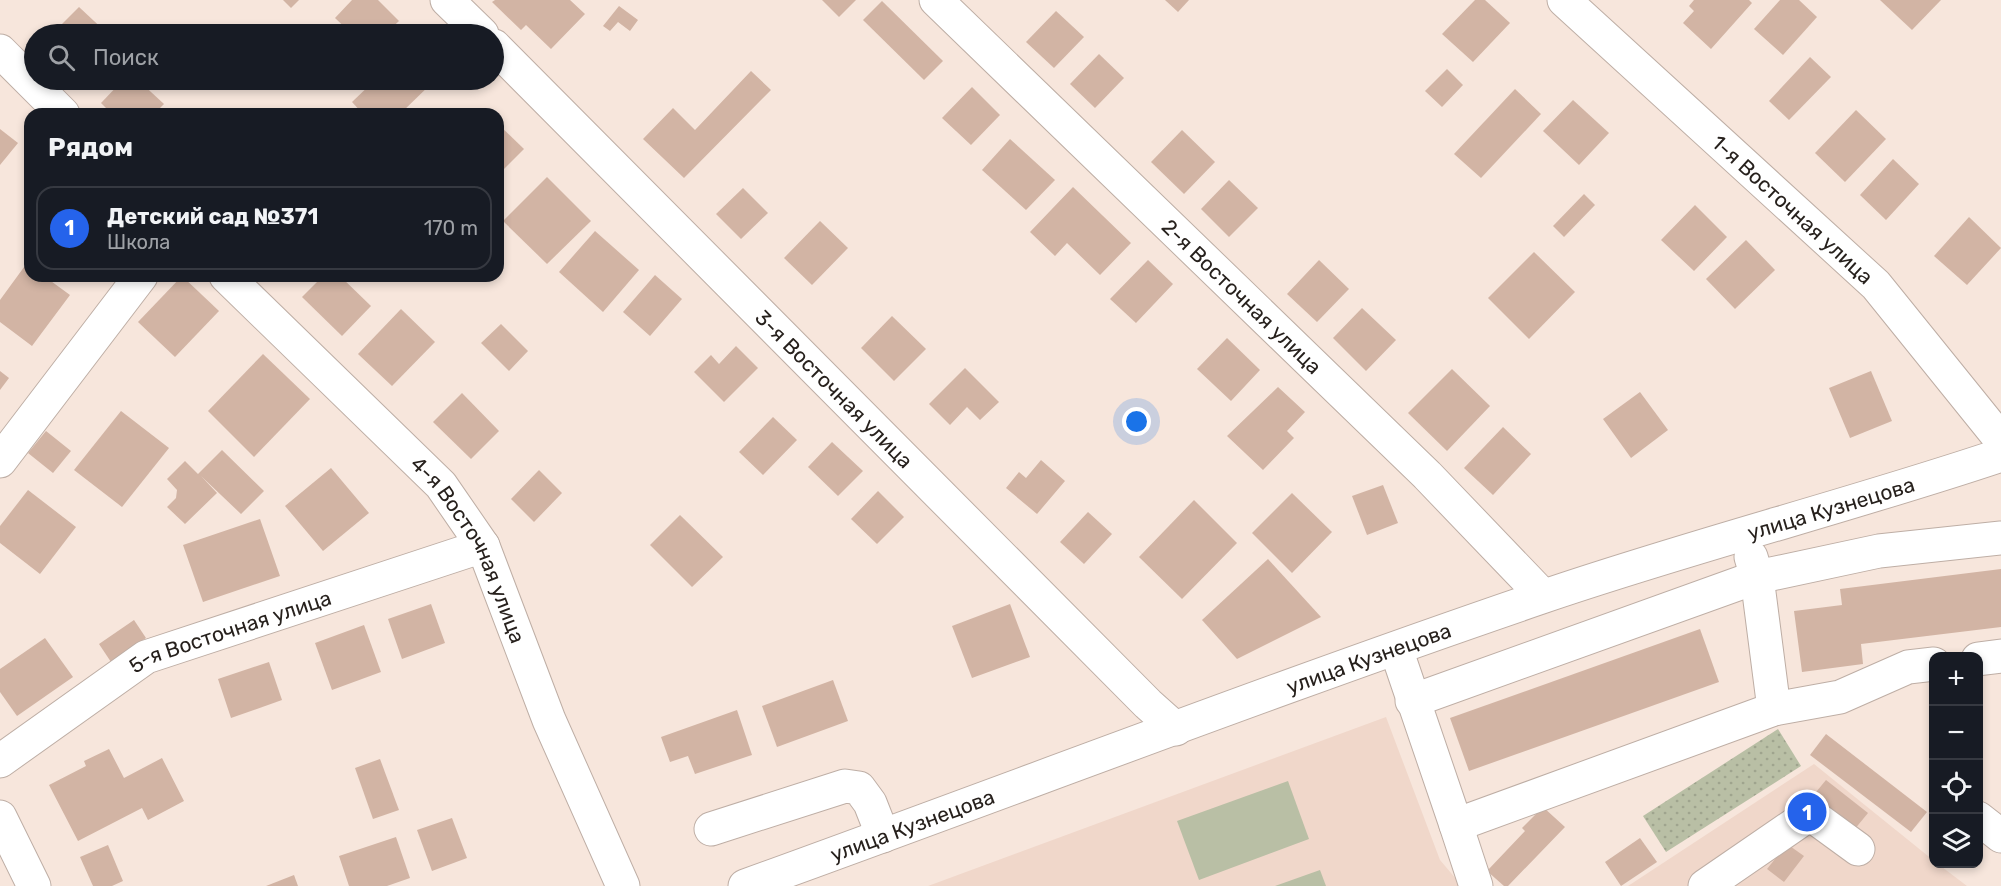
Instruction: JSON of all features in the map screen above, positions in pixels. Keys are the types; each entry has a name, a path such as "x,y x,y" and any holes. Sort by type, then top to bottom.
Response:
{"street":[{"path":"447,0 472,24"},
{"name":"2-я Восточная улица","path":"936,0 1427,475 1543,596"},
{"name":"1-я Восточная улица","path":"1564,0 1876,285 2001,440"},
{"path":"0,51 24,75"},
{"name":"3-я Восточная улица","path":"504,56 1123,679 1176,729"},
{"path":"39,90 57,108"},
{"path":"0,461 136,282"},
{"name":"4-я Восточная улица","path":"232,282 441,485 483,546 549,720 623,886"},
{"name":"улица Кузнецова","path":"745,886 1543,596 1744,533 1879,496 2001,455"},
{"path":"1744,533 1757,577 1774,709"},
{"path":"1412,701 1757,577 1879,551 2001,538"},
{"name":"5-я Восточная улица","path":"0,761 146,657 483,546"},
{"path":"1396,649 1476,886"},
{"path":"1983,658 2001,656"},
{"path":"1456,825 1774,709 1840,697 1908,667 1929,665"},
{"path":"711,829 845,786 859,788 870,803 883,836"},
{"path":"1728,880 1809,814 1858,849"},
{"path":"0,817 34,886"},
{"path":"1983,822 2001,836"}],"shaded area":[{"path":"1386,717 1440,860 1462,886 928,886"},
{"path":"1814,764 1929,857 1929,868 1943,868 1967,886 1628,886"}],"green space":[{"path":"1778,729 1801,766 1666,852 1643,816"},
{"path":"1288,781 1309,839 1199,880 1177,821"},
{"path":"1320,870 1326,886 1275,886"}],"building":[{"path":"283,0 299,0 291,8"},
{"path":"352,0 378,0 399,21 396,24 341,24 335,18"},
{"path":"495,0 570,0 585,14 551,49 526,25 521,30 492,2"},
{"path":"822,0 856,0 839,17"},
{"path":"1165,0 1189,0 1178,12"},
{"path":"1475,0 1485,0 1510,23 1473,62 1442,34"},
{"path":"1694,0 1749,0 1752,3 1711,49 1683,23 1694,11 1689,6"},
{"path":"1780,0 1799,0 1817,17 1783,55 1754,29"},
{"path":"1880,0 1941,0 1912,30"},
{"path":"882,1 943,61 924,80 863,20"},
{"path":"619,6 638,20 630,31 618,22 610,31 603,26"},
{"path":"79,7 97,24 62,24"},
{"path":"1056,11 1084,37 1054,68 1026,42"},
{"path":"1099,54 1124,78 1095,108 1070,84"},
{"path":"1810,57 1831,77 1789,120 1769,101"},
{"path":"1447,69 1463,85 1442,107 1425,91"},
{"path":"751,71 771,90 684,178 643,139 673,108 695,130"},
{"path":"972,87 1000,115 971,145 942,118"},
{"path":"1515,89 1541,114 1481,178 1454,154"},
{"path":"113,90 149,90 164,104 160,108 106,108 101,103"},
{"path":"365,90 425,90 406,108 358,108 352,102"},
{"path":"1573,100 1609,133 1579,165 1543,131"},
{"path":"1856,110 1886,139 1845,182 1815,153"},
{"path":"0,129 18,143 0,165"},
{"path":"504,130 524,149 504,169"},
{"path":"1182,130 1215,162 1184,194 1151,162"},
{"path":"1010,139 1055,180 1026,210 982,170"},
{"path":"1893,159 1919,184 1886,220 1860,195"},
{"path":"547,177 591,221 547,264 504,220"},
{"path":"1229,180 1258,208 1229,237 1201,209"},
{"path":"1073,187 1131,243 1100,275 1067,243 1055,256 1030,232"},
{"path":"743,188 768,213 741,239 716,214"},
{"path":"1584,194 1595,205 1564,237 1553,226"},
{"path":"1695,205 1727,237 1694,271 1661,240"},
{"path":"1969,217 2001,248 1967,285 1934,256"},
{"path":"820,221 848,248 812,285 784,258"},
{"path":"595,231 639,270 603,312 559,272"},
{"path":"1746,240 1775,270 1735,309 1706,279"},
{"path":"1534,252 1575,292 1529,339 1488,298"},
{"path":"1148,260 1173,284 1136,323 1110,299"},
{"path":"1319,260 1349,289 1317,322 1287,294"},
{"path":"24,267 24,282 52,282 70,295 32,346 0,322 0,300"},
{"path":"655,275 682,299 650,336 623,312"},
{"path":"176,282 188,282 219,311 175,357 138,322"},
{"path":"317,282 346,282 371,306 342,336 302,297"},
{"path":"1362,308 1396,340 1366,371 1333,338"},
{"path":"401,309 435,342 392,386 358,354"},
{"path":"892,316 926,349 894,381 861,348"},
{"path":"501,324 528,351 509,371 481,343"},
{"path":"1227,338 1260,370 1231,401 1197,369"},
{"path":"736,346 758,368 724,402 694,372 711,355 719,364"},
{"path":"263,354 310,399 254,457 208,411"},
{"path":"965,368 999,402 980,420 967,407 950,425 929,404"},
{"path":"1452,369 1490,406 1447,451 1408,413"},
{"path":"0,371 9,378 0,390"},
{"path":"1871,371 1892,421 1850,438 1829,388"},
{"path":"1278,387 1305,412 1287,431 1294,438 1263,470 1227,436"},
{"path":"1640,392 1668,430 1631,458 1603,419"},
{"path":"462,393 499,431 471,459 433,422"},
{"path":"121,411 169,448 122,507 74,470"},
{"path":"773,417 797,440 763,475 739,452"},
{"path":"1503,427 1531,454 1493,495 1464,468"},
{"path":"46,431 71,451 53,473 28,453"},
{"path":"832,442 863,471 838,496 808,467"},
{"path":"222,450 264,491 241,514 201,476 217,493 185,524 167,507 176,498 177,490 167,479 185,461 198,474"},
{"path":"1041,460 1065,481 1037,514 1006,488 1019,472 1026,478"},
{"path":"331,468 369,513 323,551 285,506"},
{"path":"539,470 562,493 534,522 511,499"},
{"path":"1383,485 1398,523 1367,535 1352,496"},
{"path":"28,490 76,527 40,574 0,543 0,526"},
{"path":"878,491 904,517 877,544 851,519"},
{"path":"1292,493 1332,532 1292,573 1252,533"},
{"path":"1194,500 1237,543 1182,599 1139,557"},
{"path":"1088,512 1112,534 1084,564 1060,542"},
{"path":"680,515 723,557 692,587 650,545"},
{"path":"260,519 280,576 203,602 183,545"},
{"path":"1268,559 1321,617 1237,659 1202,620"},
{"path":"2001,569 2001,627 1861,644 1863,664 1802,672 1794,611 1842,605 1840,589"},
{"path":"431,604 445,643 402,659 388,619"},
{"path":"1010,604 1030,657 972,678 952,626"},
{"path":"134,620 146,638 111,662 99,644"},
{"path":"364,625 381,672 332,690 315,643"},
{"path":"1700,629 1719,682 1469,771 1450,718"},
{"path":"45,638 73,677 17,716 0,692 0,669"},
{"path":"269,662 282,700 231,718 218,679"},
{"path":"833,680 848,721 777,747 762,706"},
{"path":"737,710 752,755 695,774 688,756 670,762 661,737"},
{"path":"1826,734 1927,812 1911,832 1810,755"},
{"path":"109,749 124,778 162,758 184,801 148,820 142,808 78,841 49,785 86,766 84,761"},
{"path":"380,759 399,810 373,819 355,768"},
{"path":"1826,780 1868,813 1854,830 1812,797"},
{"path":"1543,807 1565,827 1508,886 1504,886 1487,871 1525,831 1522,828"},
{"path":"452,818 467,858 432,871 417,830"},
{"path":"396,837 410,878 387,886 349,886 339,856"},
{"path":"1640,838 1657,862 1621,886 1605,862"},
{"path":"1787,844 1804,856 1784,882 1767,869"},
{"path":"108,845 123,881 112,886 93,886 80,857"},
{"path":"294,875 298,886 266,886"}],"place":[{"name":"Детский сад №371","path":"1807,812"}]}
